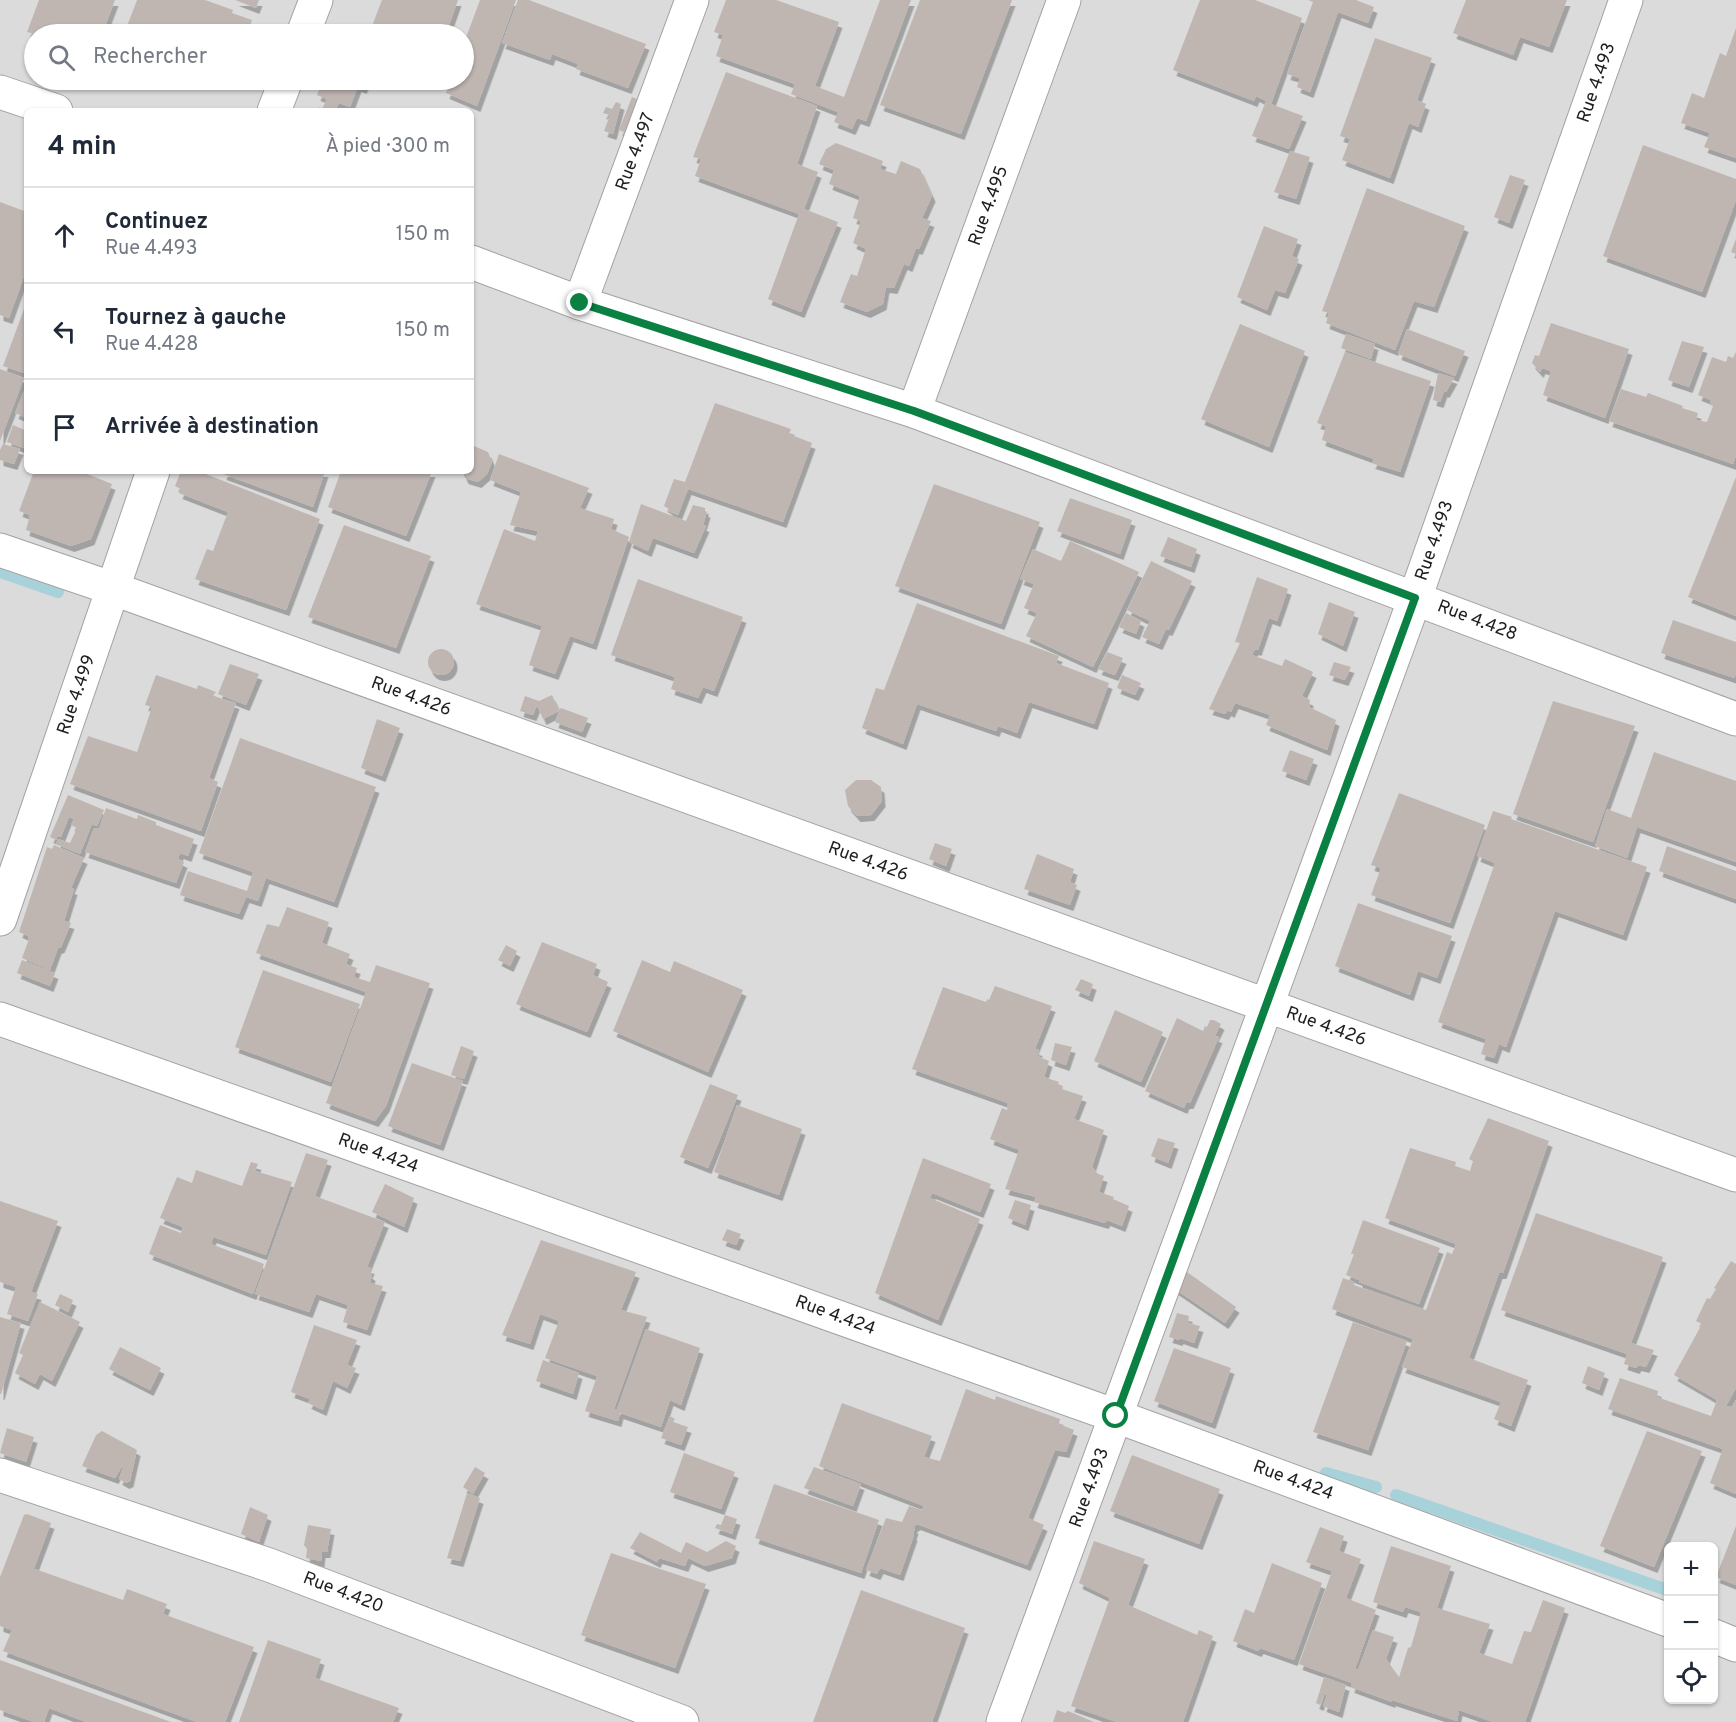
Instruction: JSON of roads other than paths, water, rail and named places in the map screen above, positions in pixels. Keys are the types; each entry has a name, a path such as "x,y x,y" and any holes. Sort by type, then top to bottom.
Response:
{"street":[{"path":"307,24 316,0"},
{"name":"Rue 4.497","path":"580,303 692,0"},
{"name":"Rue 4.495","path":"914,411 1064,0"},
{"name":"Rue 4.493","path":"1003,1722 1415,598 1626,0"},
{"path":"275,108 282,90"},
{"path":"0,92 47,108"},
{"name":"Rue 4.428","path":"474,263 580,303 914,411 1736,719"},
{"name":"Rue 4.499","path":"0,919 152,474"},
{"name":"Rue 4.426","path":"0,550 114,589 1736,1175"},
{"name":"Rue 4.424","path":"0,1019 1116,1416 1664,1619"},
{"name":"Rue 4.420","path":"0,1475 269,1565 682,1722"},
{"path":"1718,1638 1736,1645"}],"waterway":[{"path":"0,572 58,592"},
{"path":"1326,1473 1376,1487"},
{"path":"1396,1495 1664,1589"}]}
